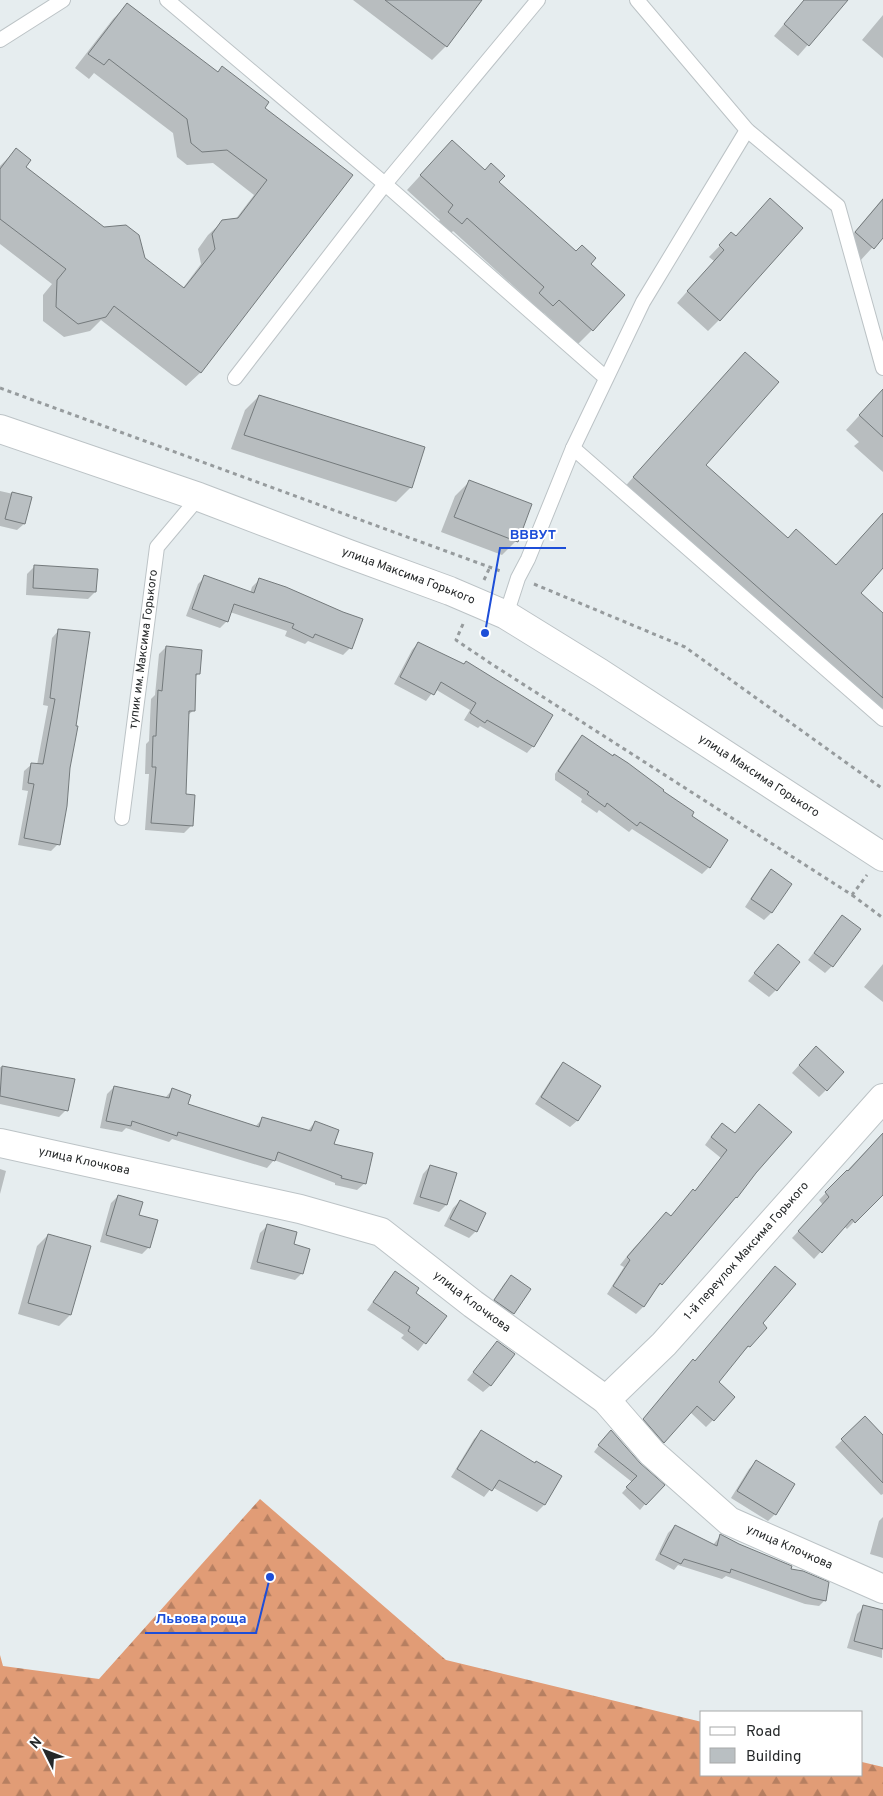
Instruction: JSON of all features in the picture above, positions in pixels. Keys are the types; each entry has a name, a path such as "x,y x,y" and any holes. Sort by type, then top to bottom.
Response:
{"street":[{"name":"улица Максима Горького","path":"0,429 199,497 450,591 506,615 600,673 882,856"},
{"name":"1-й переулок Максима Горького","path":"606,1400 664,1344 883,1098"},
{"name":"улица Клочкова","path":"0,1143 300,1209 381,1232 473,1304 606,1400 652,1453 729,1521 883,1589"}],"lane":[{"path":"0,40 63,0"},
{"path":"167,0 384,184 606,378"},
{"path":"235,378 384,184 538,0"},
{"path":"637,0 747,130 838,206 883,368"},
{"path":"506,615 518,578 528,559 573,448 643,302 747,130"},
{"path":"573,448 883,719"},
{"name":"тупик им. Максима Горького","path":"122,818 157,547 199,497"}],"path":[{"path":"0,388 518,578 685,646 883,788"},
{"path":"456,640 498,669 852,895 883,918"},
{"path":"852,895 882,856"}],"green space":[{"path":"260,1499 446,1660 700,1722 700,1776 863,1776 863,1762 883,1767 883,1796 0,1796 0,1655 3,1666 99,1679"}],"building":[{"path":"385,0 482,0 447,47"},
{"path":"804,0 848,0 809,46 784,24"},
{"path":"127,3 218,72 222,66 269,102 265,108 353,175 201,373 114,306 106,317 78,324 56,307 57,280 66,269 0,219 0,169 16,148 31,160 26,167 104,227 126,225 139,235 145,258 184,288 215,249 212,234 222,220 238,218 267,180 227,150 202,152 191,143 187,119 109,59 104,65 88,54"},
{"path":"452,140 485,170 491,163 505,176 499,182 576,251 582,245 596,258 591,264 625,295 593,331 559,300 553,306 539,293 544,287 467,218 462,224 448,212 453,205 420,175"},
{"path":"770,198 803,228 720,321 687,291 724,250 719,245 731,232 736,236"},
{"path":"883,199 883,238 874,249 855,232"},
{"path":"745,352 779,382 706,465 788,538 796,529 836,565 883,513 883,568 861,593 883,613 883,698 633,477"},
{"path":"883,389 883,437 859,415"},
{"path":"259,395 425,447 412,488 244,435"},
{"path":"469,480 532,504 518,542 454,517"},
{"path":"12,492 32,497 25,524 5,519"},
{"path":"34,565 98,569 96,592 33,588"},
{"path":"204,575 254,593 259,578 286,587 363,619 352,649 315,634 313,638 292,628 294,624 234,604 228,622 192,609"},
{"path":"58,629 90,632 60,845 24,838 34,784 28,783 31,763 43,764 55,699 50,698"},
{"path":"418,642 464,664 466,661 553,715 534,747 487,720 485,723 470,713 476,703 441,682 434,695 400,677"},
{"path":"166,646 202,650 200,674 196,674 195,711 189,711 186,794 195,795 193,826 151,823 156,767 152,767 153,736 156,736 158,690 162,691"},
{"path":"582,735 613,756 614,754 628,763 663,791 694,812 692,816 728,840 710,868 640,822 637,826 607,803 605,807 587,794 589,792 558,771"},
{"path":"771,869 792,884 772,913 751,899"},
{"path":"842,915 861,929 833,967 814,953"},
{"path":"778,944 800,962 777,991 754,973"},
{"path":"816,1046 844,1072 827,1091 799,1065"},
{"path":"563,1062 601,1086 578,1121 541,1097"},
{"path":"2,1066 75,1079 68,1111 0,1096"},
{"path":"114,1086 169,1098 172,1088 191,1095 188,1104 259,1127 262,1117 311,1131 315,1121 339,1130 334,1144 373,1153 366,1184 341,1178 342,1176 278,1152 275,1161 178,1132 177,1136 132,1121 131,1126 106,1121"},
{"path":"759,1104 792,1132 662,1285 660,1283 644,1307 613,1286 630,1260 627,1257 666,1212 671,1216 693,1189 695,1191 727,1150 711,1137 722,1123 735,1133"},
{"path":"883,1133 883,1195 855,1223 852,1219 822,1253 798,1231 829,1197 825,1192 848,1171"},
{"path":"430,1165 457,1173 447,1205 420,1197"},
{"path":"118,1195 143,1202 139,1215 158,1220 150,1248 106,1235"},
{"path":"460,1200 486,1213 477,1232 450,1219"},
{"path":"267,1224 297,1232 294,1244 310,1249 303,1274 257,1262"},
{"path":"48,1234 91,1246 71,1315 28,1303"},
{"path":"775,1266 796,1284 763,1323 767,1328 750,1347 748,1346 719,1382 735,1397 714,1421 697,1406 664,1443 643,1419"},
{"path":"395,1271 419,1288 416,1293 447,1316 426,1344 408,1331 410,1327 373,1302"},
{"path":"511,1275 531,1289 514,1314 494,1300"},
{"path":"497,1341 515,1354 491,1386 473,1372"},
{"path":"865,1416 883,1435 883,1483 841,1439"},
{"path":"481,1430 535,1463 536,1461 562,1476 545,1505 499,1480 492,1491 457,1469"},
{"path":"611,1430 640,1463 665,1485 646,1505 626,1487 637,1476 598,1445"},
{"path":"756,1460 795,1484 776,1515 737,1491"},
{"path":"675,1525 717,1546 720,1534 792,1566 791,1569 803,1571 829,1582 826,1601 812,1598 731,1569 730,1573 684,1559 681,1564 660,1554"},
{"path":"863,1605 883,1610 883,1649 854,1641"}],"place":[{"name":"ВВВУТ","path":"485,633"},
{"name":"Львова роща","path":"270,1577"}]}
